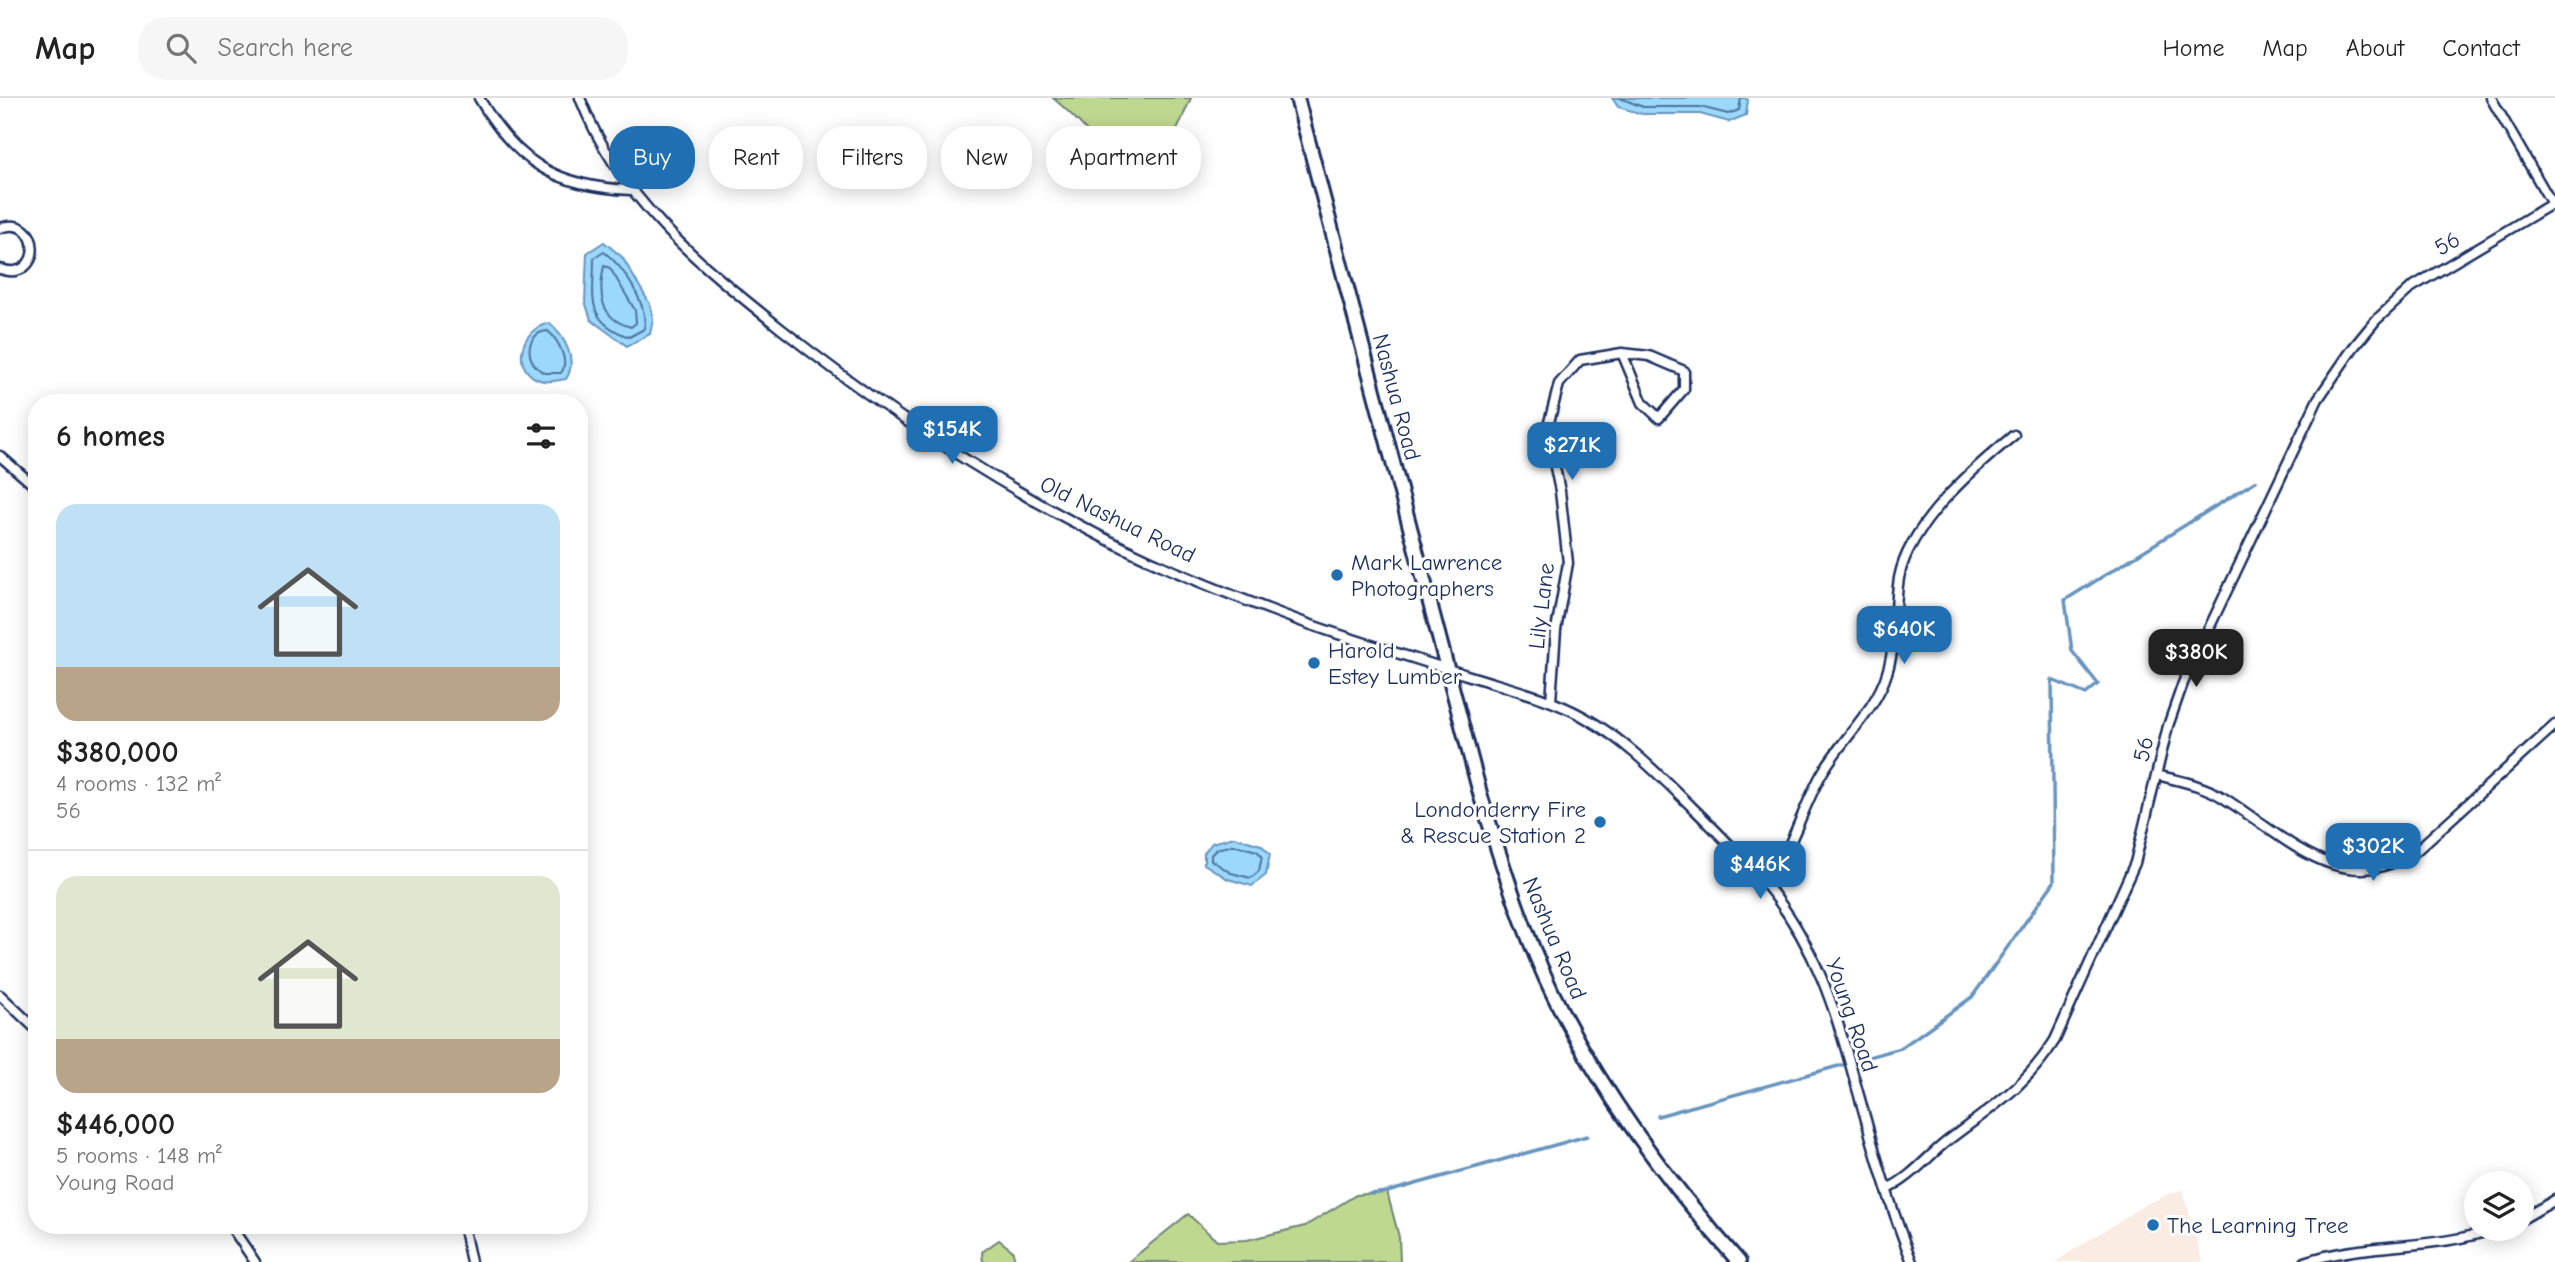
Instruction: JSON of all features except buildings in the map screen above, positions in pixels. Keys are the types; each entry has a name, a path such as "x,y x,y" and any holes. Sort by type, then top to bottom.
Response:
{"main road":[{"name":"Nashua Road","path":"1297,98 1481,797 1510,889 1552,990 1593,1066 1645,1148 1705,1226 1739,1262"}],"street":[{"path":"478,98 506,139 523,155 544,168 582,185 631,190"},
{"name":"Old Nashua Road","path":"580,98 592,124 631,190 657,222 694,258 866,394 1029,497 1103,538 1212,586 1335,633 1447,669"},
{"path":"2491,98 2553,203"},
{"name":"56","path":"1886,1189 1909,1176 1944,1144 2010,1095 2042,1060 2055,1040 2127,887 2142,839 2171,715 2183,682 2296,442 2338,368 2376,320 2412,287 2553,203"},
{"path":"0,228 9,226 22,229 31,239 33,248 29,262 23,268 10,272 0,269"},
{"name":"Lily Lane","path":"1551,701 1556,630 1568,563 1560,491 1547,430 1559,384 1580,360 1622,353 1649,356 1684,371 1684,389 1659,418 1643,403 1622,353"},
{"path":"1766,885 1784,859 1822,773 1883,684 1891,661 1899,577 1911,543 1925,523 1985,459 2014,435"},
{"path":"0,456 28,480"},
{"name":"Young Road","path":"1447,669 1551,701 1593,723 1633,751 1720,835 1766,885 1803,938 1824,981 1840,1027 1886,1189 1912,1262"},
{"path":"2157,775 2210,791 2325,863 2348,869 2372,869 2396,863 2417,850 2555,725"},
{"path":"0,995 28,1021"},
{"path":"2534,1212 2555,1200"},
{"path":"236,1234 255,1262"},
{"path":"465,1234 471,1262"},
{"path":"2305,1262 2349,1250 2464,1236"}],"shaded area":[{"name":"The Learning Tree","path":"2182,1189 2203,1262 2055,1262 2146,1204"}],"green space":[{"path":"1053,98 1191,98 1179,126 1082,126"},
{"path":"1387,1192 1399,1237 1400,1262 1128,1262 1188,1214 1217,1241 1247,1240 1305,1226 1356,1195"},
{"path":"999,1240 1012,1250 1016,1262 983,1262 982,1252"}],"water":[{"path":"1612,98 1748,100 1746,115 1729,122 1700,114 1642,114 1618,107"},
{"path":"604,242 622,257 650,304 653,319 650,334 627,346 591,320 585,301 587,253"},
{"path":"550,323 565,342 571,364 566,379 543,381 526,370 522,352 530,334"},
{"path":"1234,837 1261,845 1270,854 1266,875 1252,886 1228,879 1204,864 1204,853 1212,843"}],"waterway":[{"path":"1858,1060 1901,1048 1972,997 2054,882 2052,680 2086,694 2098,684 2072,651 2065,600 2256,481"},
{"path":"1658,1116 1842,1065"},
{"path":"1370,1194 1387,1192 1587,1136"}],"place":[{"name":"Mark Lawrence Photographers","path":"1337,575"},
{"name":"Harold Estey Lumber","path":"1314,663"},
{"name":"Londonderry Fire & Rescue Station 2","path":"1600,822"},
{"name":"The Learning Tree","path":"2153,1225"}]}
